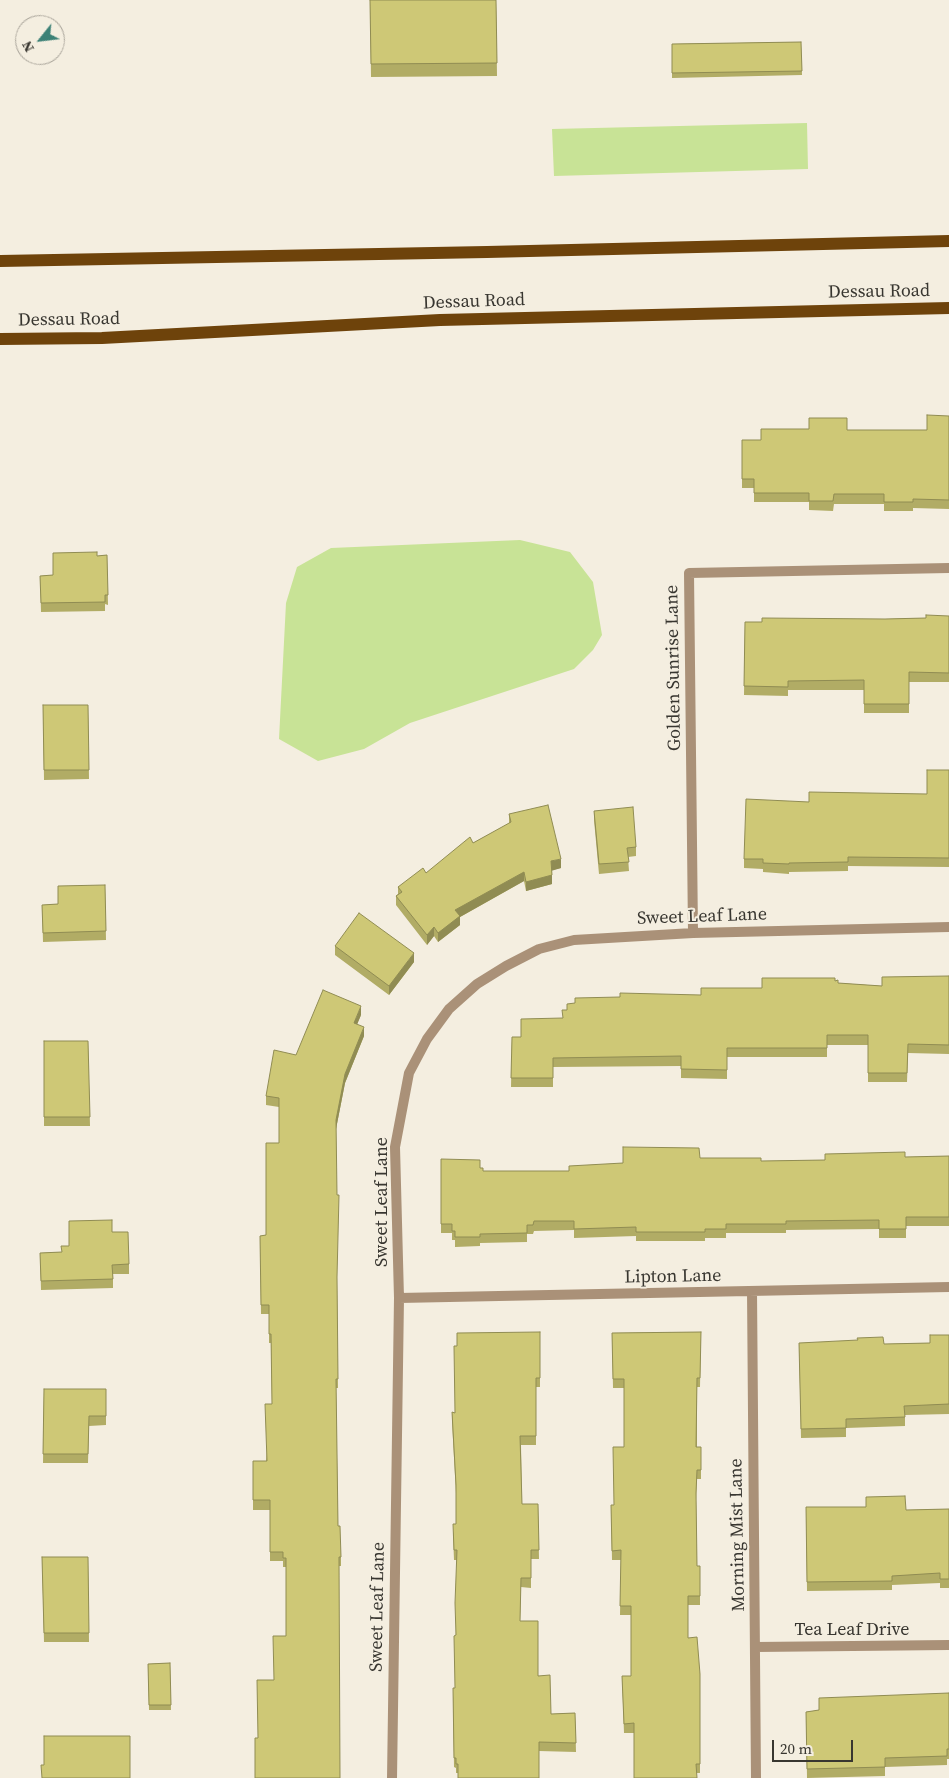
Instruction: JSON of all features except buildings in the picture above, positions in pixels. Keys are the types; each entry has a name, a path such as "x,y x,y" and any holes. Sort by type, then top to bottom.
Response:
{"main road":[{"path":"0,261 949,241"},
{"name":"Dessau Road","path":"0,340 102,338 440,320 949,308"}],"street":[{"name":"Golden Sunrise Lane","path":"694,933 688,572 949,568"},
{"name":"Sweet Leaf Lane","path":"392,1778 399,1298 395,1146 409,1072 427,1039 449,1009 477,984 539,949 574,940 694,933 949,928"},
{"name":"Lipton Lane","path":"399,1298 949,1288"},
{"name":"Morning Mist Lane","path":"752,1291 756,1778"},
{"name":"Tea Leaf Drive","path":"756,1647 949,1645"}],"shaded area":[{"path":"807,123 808,169 554,176 552,129"},
{"path":"520,540 570,552 593,582 602,635 593,650 574,669 410,723 364,749 318,761 279,739 286,603 297,567 331,548"}]}
